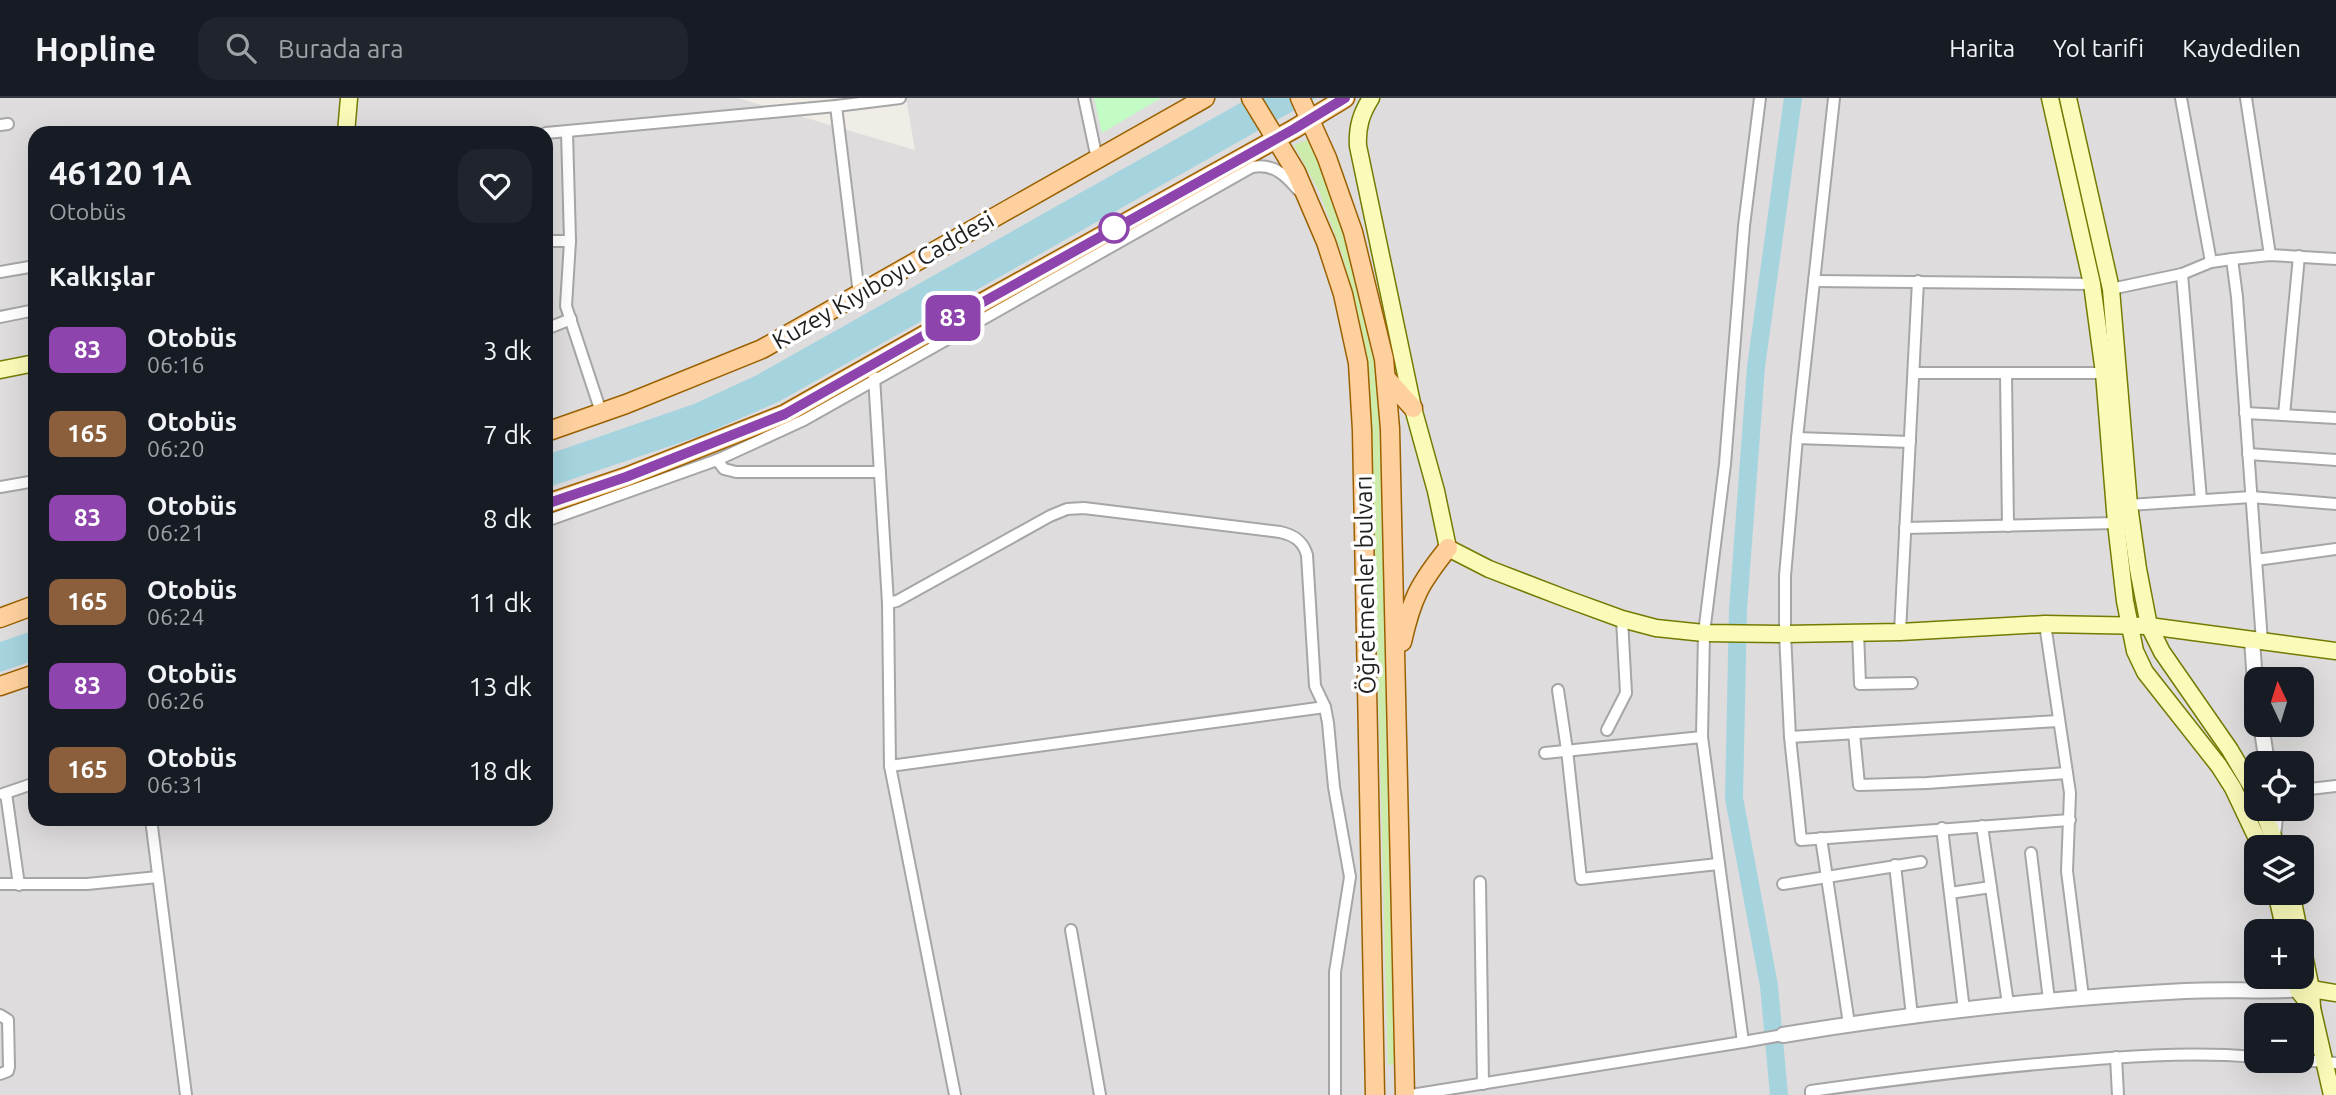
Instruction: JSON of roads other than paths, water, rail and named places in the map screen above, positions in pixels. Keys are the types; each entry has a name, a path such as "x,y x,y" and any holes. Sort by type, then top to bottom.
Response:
{"main road":[{"path":"347,126 349,98"},
{"name":"Kuzey Kıyıboyu Caddesi","path":"553,429 762,349 1205,98"},
{"name":"Öğretmenler bulvarı","path":"1251,98 1296,172 1326,242 1343,294 1358,363 1362,444 1375,1095"},
{"path":"553,502 626,477 785,414 874,372 1273,134 1294,129 1305,109 1345,98"},
{"path":"1371,98 1360,116 1358,146 1413,408 1436,491 1448,548"},
{"path":"2050,98 2092,284 2104,373 2116,523 2129,625 2135,651 2145,672 2219,766 2245,810 2264,835"},
{"path":"2068,98 2111,289 2129,505 2149,626 2162,652 2244,774"},
{"name":"Öğretmenler bulvarı","path":"1305,109 1327,158 1353,232 1384,359 1386,378 1390,429 1405,1095"},
{"path":"0,370 28,364"},
{"path":"1386,378 1413,408"},
{"path":"1396,669 1409,611 1421,582 1448,548"},
{"path":"1448,548 1489,569 1622,619 1656,628 1711,633 1780,634 1900,632 2045,624 2129,625 2336,651"},
{"path":"0,618 28,608"},
{"path":"0,686 28,676"},
{"path":"2314,988 2335,992"},
{"path":"2303,989 2330,1062 2332,1095"}],"street":[{"path":"553,133 900,98"},
{"path":"1084,98 1097,159"},
{"path":"1743,1042 1702,737 1744,226 1760,98"},
{"path":"1834,98 1797,438 1780,634 1801,840 2070,820"},
{"path":"2181,98 2211,262"},
{"path":"2246,98 2270,255"},
{"path":"836,106 859,294"},
{"path":"566,132 570,241 566,298 601,412"},
{"path":"553,519 717,460 794,425 874,372 1252,167 1273,167 1289,179 1311,206"},
{"path":"553,242 570,241"},
{"path":"2111,289 2182,274 2211,262 2232,259 2270,255 2336,259"},
{"path":"2284,415 2299,256"},
{"path":"2232,259 2256,560 2257,667"},
{"path":"0,272 28,267"},
{"path":"2182,274 2201,500"},
{"path":"1814,281 2092,284"},
{"path":"1900,632 1918,281"},
{"path":"0,317 28,311"},
{"path":"553,326 571,319"},
{"path":"874,372 888,603 890,766 955,1095"},
{"path":"1913,373 2104,373"},
{"path":"2006,374 2008,526"},
{"path":"2245,413 2336,418"},
{"path":"1797,438 1910,442"},
{"path":"2248,454 2336,460"},
{"path":"717,460 724,469 736,472 880,472"},
{"path":"0,487 28,482"},
{"path":"2129,505 2251,497 2336,504"},
{"path":"888,603 897,601 1050,516 1068,509 1084,508 1289,534 1301,542 1307,555 1315,685 1325,707 1334,787 1350,877 1335,972 1335,1095"},
{"path":"1905,528 2116,523"},
{"path":"2256,560 2336,549"},
{"path":"1607,730 1626,693 1622,619"},
{"path":"2045,624 2070,793 2067,871 2083,997"},
{"path":"1858,632 1860,684 1912,683"},
{"path":"1558,690 1581,879 1718,864"},
{"path":"890,766 1325,707"},
{"path":"1790,737 2059,721"},
{"path":"1854,733 1859,785 2067,773"},
{"path":"1545,753 1702,737"},
{"path":"19,885 3,794 28,785"},
{"path":"2314,789 2336,786"},
{"path":"153,826 186,1095"},
{"path":"1982,826 2008,1004"},
{"path":"1942,828 1964,1010"},
{"path":"1821,838 1849,1024"},
{"path":"2031,853 2049,1000"},
{"path":"1783,884 1921,862"},
{"path":"1895,865 1912,1016"},
{"path":"1350,877 1370,876"},
{"path":"0,884 87,884 158,877"},
{"path":"1480,882 1482,1084"},
{"path":"1950,893 1991,887"},
{"path":"1071,929 1100,1095"},
{"path":"1412,1095 1849,1024 2049,1000 2244,988"},
{"path":"0,1015 8,1020 9,1067 8,1071 0,1074"},
{"path":"1811,1095 1811,1091 1954,1072 2116,1057 2210,1053 2244,1056"},
{"path":"2116,1057 2118,1095"}],"water":[{"path":"1249,98 1316,98 780,401 700,436 553,486 553,453 694,404 755,376"},
{"path":"28,632 28,662 0,672 0,642"}],"waterway":[{"path":"1779,1095 1769,986 1734,798 1738,609 1756,367 1793,98"}]}
